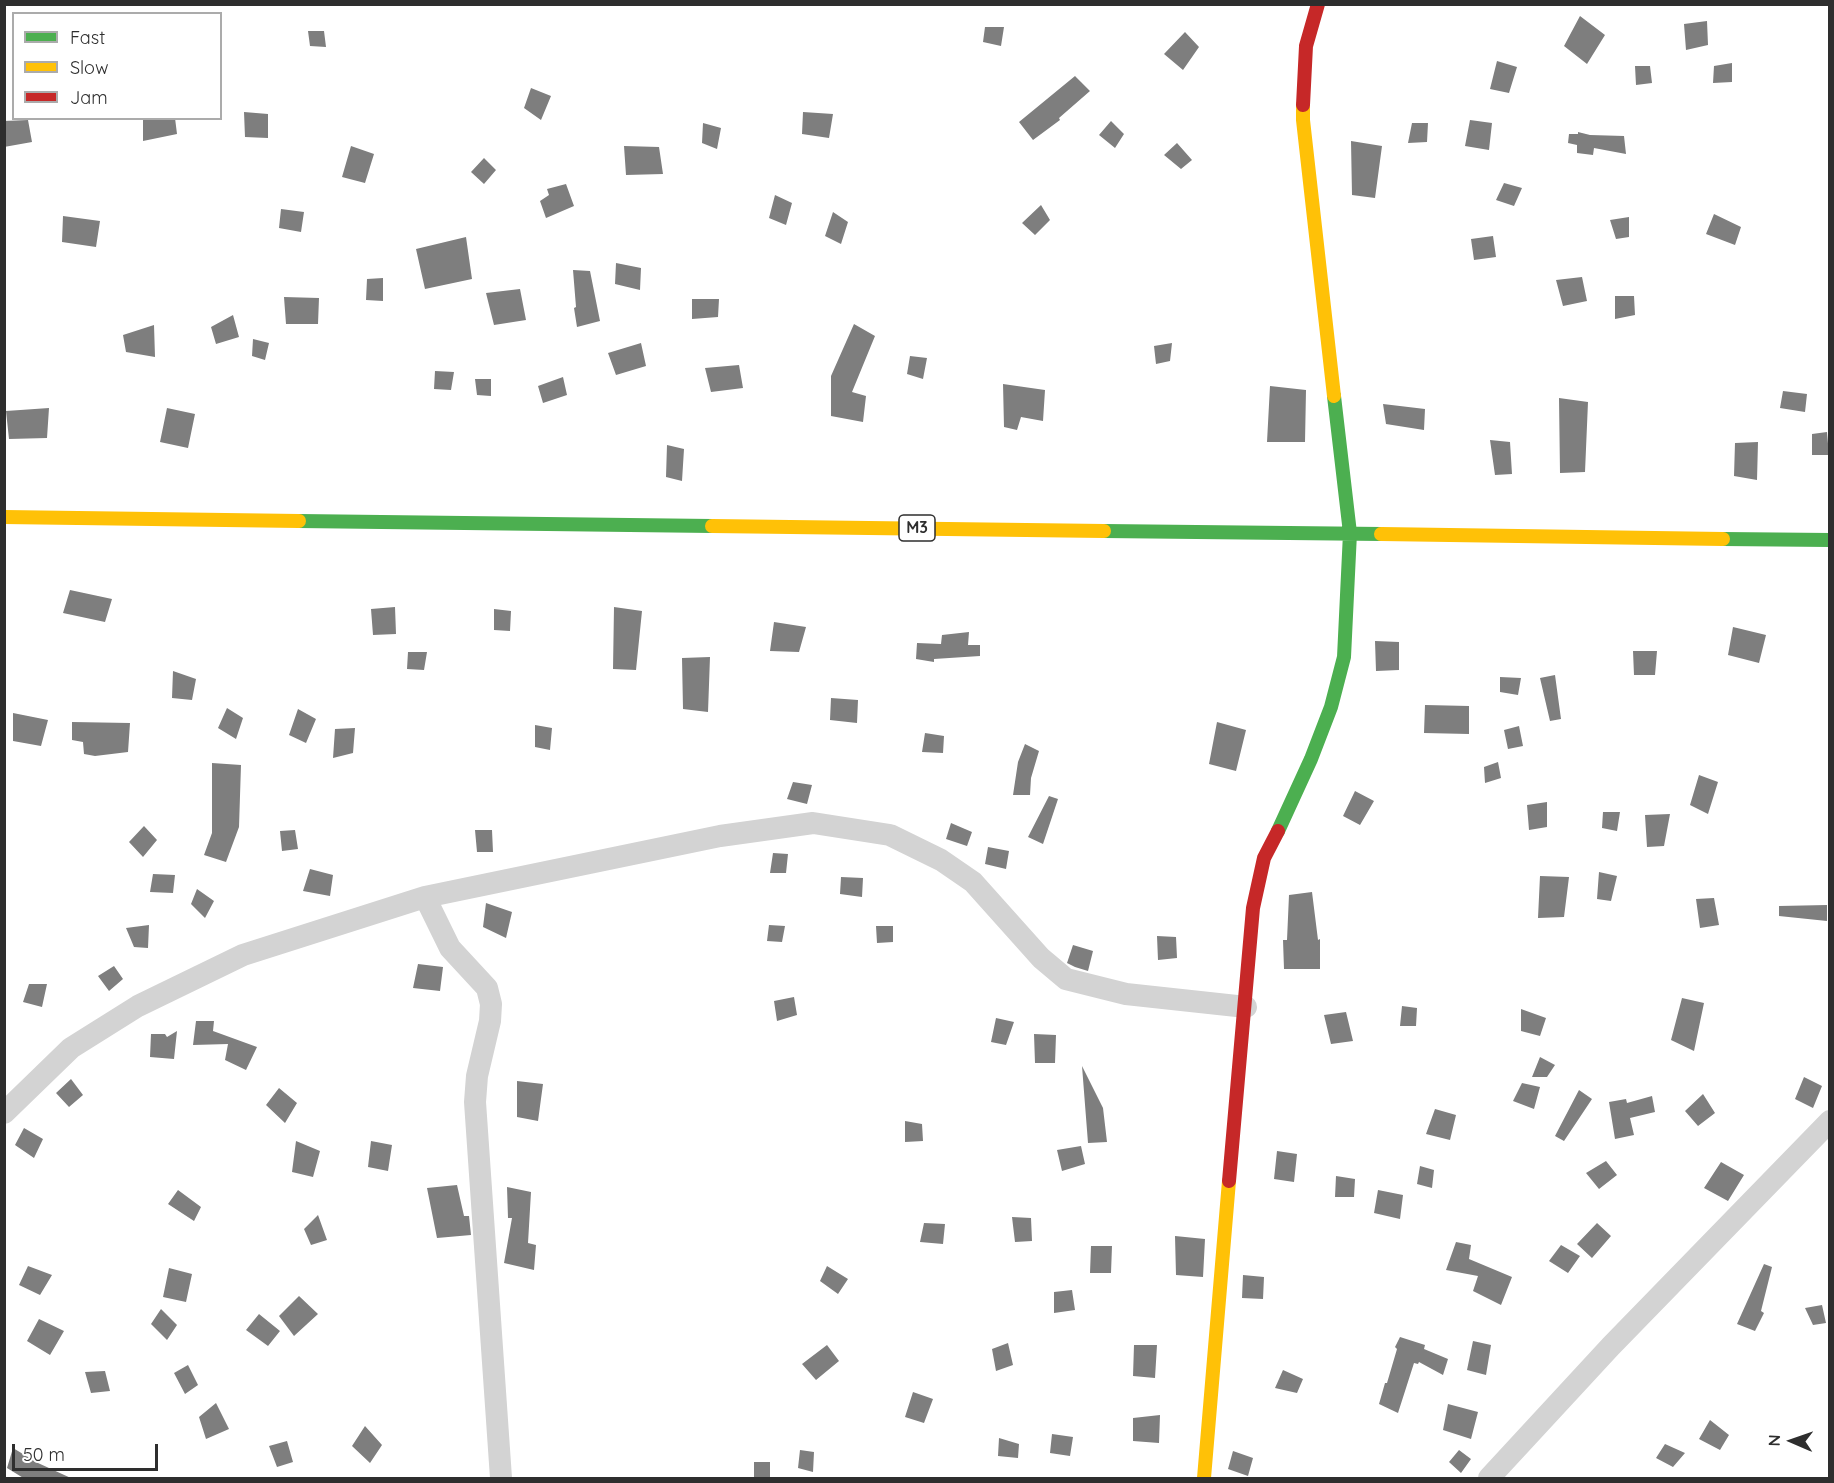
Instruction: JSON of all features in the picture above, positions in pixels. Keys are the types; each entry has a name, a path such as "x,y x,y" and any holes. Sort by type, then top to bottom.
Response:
{"main road":[{"path":"1204,1479 1253,908 1264,858 1286,817 1311,759 1331,707 1344,657 1350,533 1303,120 1303,73 1311,21 1318,4"},
{"name":"M3","path":"4,517 1830,540"}],"street":[{"path":"4,1113 71,1048 138,1006 243,955 425,897 720,836 813,823 890,835 940,860 974,882 1041,958 1066,979 1126,994 1246,1008"},
{"path":"425,897 450,948 487,988 491,1004 490,1021 477,1077 475,1102 501,1479"},
{"path":"1489,1479 1611,1346 1830,1121"}],"building":[{"path":"1580,16 1605,35 1587,64 1564,46"},
{"path":"1707,21 1708,45 1686,50 1684,24"},
{"path":"985,27 1004,27 1001,46 983,42"},
{"path":"308,31 324,31 326,47 310,46"},
{"path":"1185,32 1199,47 1183,70 1164,54"},
{"path":"1497,61 1517,67 1509,93 1490,89"},
{"path":"1732,63 1732,82 1713,83 1714,66"},
{"path":"1635,66 1650,66 1652,83 1636,85"},
{"path":"1075,76 1090,91 1059,118 1060,120 1033,140 1019,122"},
{"path":"531,88 551,96 541,120 524,108"},
{"path":"244,112 268,114 268,138 245,137"},
{"path":"803,112 833,114 829,138 802,134"},
{"path":"28,120 32,142 4,147 4,121"},
{"path":"143,120 175,120 177,134 143,141"},
{"path":"1470,120 1492,123 1489,150 1465,146"},
{"path":"1111,121 1124,134 1115,148 1099,135"},
{"path":"703,123 721,128 717,149 702,143"},
{"path":"1412,123 1428,123 1427,142 1408,143"},
{"path":"1578,132 1590,135 1624,136 1626,154 1594,148 1593,155 1577,153 1577,145 1568,143 1569,134 1578,134"},
{"path":"1351,141 1382,146 1375,198 1352,195"},
{"path":"1177,143 1192,160 1181,169 1164,155"},
{"path":"351,146 374,154 365,183 342,177"},
{"path":"624,146 659,147 663,174 626,175"},
{"path":"484,158 496,170 484,184 471,172"},
{"path":"1504,183 1522,188 1514,206 1496,200"},
{"path":"566,184 574,206 546,218 540,201 549,195 547,189"},
{"path":"775,195 792,203 786,225 769,218"},
{"path":"1041,205 1050,220 1035,235 1022,223"},
{"path":"281,209 304,212 301,232 279,228"},
{"path":"833,212 848,222 841,244 825,236"},
{"path":"1714,214 1741,227 1735,245 1706,234"},
{"path":"63,216 100,221 96,247 62,242"},
{"path":"1629,217 1629,237 1616,239 1610,220"},
{"path":"1493,236 1496,257 1474,260 1471,239"},
{"path":"466,237 472,279 425,289 416,249"},
{"path":"616,263 641,268 640,290 615,284"},
{"path":"573,270 590,271 600,321 577,327"},
{"path":"1582,277 1587,301 1563,306 1556,280"},
{"path":"383,278 383,301 366,300 367,279"},
{"path":"520,289 526,320 494,325 486,293"},
{"path":"1615,296 1634,296 1635,315 1615,319"},
{"path":"284,297 319,298 318,324 286,324"},
{"path":"692,299 719,299 718,317 692,319"},
{"path":"233,315 239,337 216,344 211,327"},
{"path":"854,324 875,336 852,392 866,396 863,422 831,416 831,376"},
{"path":"154,325 155,357 126,352 123,335"},
{"path":"253,339 269,343 265,360 252,356"},
{"path":"641,343 646,366 616,375 608,353"},
{"path":"1172,343 1170,361 1156,364 1154,346"},
{"path":"910,356 927,358 923,379 907,374"},
{"path":"739,365 743,388 711,392 705,368"},
{"path":"435,371 454,372 451,390 434,389"},
{"path":"563,377 567,395 543,403 538,386"},
{"path":"475,379 491,379 491,396 477,395"},
{"path":"1003,384 1045,390 1043,421 1021,417 1017,430 1004,427"},
{"path":"1270,386 1306,390 1305,442 1267,442"},
{"path":"1783,391 1807,394 1805,412 1780,408"},
{"path":"1559,398 1588,402 1585,472 1560,473"},
{"path":"1383,404 1425,409 1424,430 1386,424"},
{"path":"49,408 47,438 9,439 6,411"},
{"path":"167,408 195,414 188,448 160,442"},
{"path":"1827,432 1829,455 1812,455 1812,434"},
{"path":"1490,440 1510,442 1512,474 1495,475"},
{"path":"1758,442 1757,480 1734,476 1735,443"},
{"path":"667,445 684,449 682,481 666,477"},
{"path":"70,590 112,599 105,622 63,613"},
{"path":"395,607 396,634 373,635 371,609"},
{"path":"614,607 642,611 636,670 613,669"},
{"path":"494,609 511,611 510,631 494,630"},
{"path":"774,622 806,627 799,652 770,651"},
{"path":"1733,627 1766,635 1759,663 1728,655"},
{"path":"969,632 968,645 980,645 980,656 934,659 934,662 916,659 917,643 941,644 942,635"},
{"path":"1375,641 1399,642 1399,670 1376,671"},
{"path":"1633,651 1657,651 1655,675 1634,675"},
{"path":"408,652 427,652 424,670 407,669"},
{"path":"710,657 708,712 683,709 682,658"},
{"path":"173,671 196,679 192,700 172,698"},
{"path":"1555,675 1561,719 1550,721 1540,678"},
{"path":"1500,677 1521,678 1518,695 1500,692"},
{"path":"831,698 858,700 857,723 830,720"},
{"path":"1425,705 1469,706 1469,734 1424,733"},
{"path":"227,708 243,718 236,739 218,728"},
{"path":"298,709 316,719 306,743 289,735"},
{"path":"13,713 48,720 41,746 13,741"},
{"path":"72,722 130,723 128,752 95,756 84,754 83,742 72,740"},
{"path":"1217,722 1246,730 1236,771 1209,764"},
{"path":"535,725 552,728 550,750 535,747"},
{"path":"1519,726 1523,746 1508,749 1504,730"},
{"path":"355,728 353,753 333,758 335,729"},
{"path":"925,733 944,736 943,753 922,752"},
{"path":"1025,744 1039,751 1031,778 1030,795 1013,795 1018,762"},
{"path":"1498,762 1501,778 1485,783 1484,767"},
{"path":"212,763 241,765 239,827 226,862 204,855 212,833"},
{"path":"1699,775 1718,782 1708,814 1690,805"},
{"path":"793,782 812,785 807,804 787,799"},
{"path":"1355,791 1374,801 1360,825 1343,816"},
{"path":"1049,796 1058,799 1043,844 1028,837"},
{"path":"1547,802 1547,827 1529,830 1527,805"},
{"path":"1603,812 1620,812 1617,831 1602,828"},
{"path":"1670,814 1664,846 1647,847 1645,815"},
{"path":"951,823 972,832 967,846 946,839"},
{"path":"144,826 157,840 143,857 129,842"},
{"path":"295,830 298,849 282,851 280,831"},
{"path":"475,830 492,830 493,852 477,852"},
{"path":"988,847 1009,851 1006,869 985,864"},
{"path":"773,853 788,854 786,873 770,873"},
{"path":"310,869 333,875 330,896 303,891"},
{"path":"1599,872 1617,876 1611,901 1597,899"},
{"path":"153,874 175,875 173,893 150,892"},
{"path":"1540,876 1569,877 1564,917 1538,918"},
{"path":"841,877 863,878 862,897 840,894"},
{"path":"197,889 214,901 205,918 191,904"},
{"path":"1312,892 1318,940 1320,939 1320,969 1284,969 1283,940 1287,940 1289,895"},
{"path":"1714,898 1719,925 1700,928 1696,899"},
{"path":"486,903 512,912 506,938 483,927"},
{"path":"1827,905 1827,921 1779,916 1779,906"},
{"path":"149,925 148,948 134,947 126,928"},
{"path":"769,925 785,926 782,942 767,941"},
{"path":"876,926 893,926 893,942 877,943"},
{"path":"1157,936 1176,937 1177,958 1158,960"},
{"path":"1073,945 1093,951 1088,971 1067,963"},
{"path":"418,964 443,967 440,991 413,988"},
{"path":"114,966 123,979 109,991 98,976"},
{"path":"29,984 47,984 42,1007 23,1002"},
{"path":"794,997 797,1015 777,1021 774,1001"},
{"path":"1682,998 1704,1003 1694,1051 1671,1040"},
{"path":"1402,1006 1417,1008 1416,1026 1400,1026"},
{"path":"1521,1009 1546,1018 1540,1036 1521,1031"},
{"path":"1346,1012 1353,1041 1331,1044 1324,1015"},
{"path":"996,1018 1014,1022 1006,1045 991,1042"},
{"path":"196,1021 214,1021 213,1031 257,1047 246,1070 225,1060 228,1044 193,1045"},
{"path":"177,1031 174,1059 150,1057 151,1034 165,1034 167,1037"},
{"path":"1034,1034 1056,1035 1055,1063 1035,1063"},
{"path":"1540,1057 1555,1065 1547,1077 1532,1077"},
{"path":"1082,1066 1103,1108 1107,1142 1088,1143"},
{"path":"1804,1077 1822,1086 1813,1108 1795,1099"},
{"path":"71,1079 83,1095 69,1107 56,1093"},
{"path":"517,1081 543,1084 538,1121 517,1117"},
{"path":"1522,1083 1540,1087 1534,1109 1513,1101"},
{"path":"279,1088 297,1103 285,1123 266,1105"},
{"path":"1579,1090 1592,1099 1564,1141 1555,1136"},
{"path":"1703,1094 1715,1113 1698,1126 1685,1111"},
{"path":"1652,1096 1655,1112 1630,1118 1634,1135 1615,1139 1609,1102 1626,1099 1627,1103"},
{"path":"1435,1109 1456,1115 1450,1140 1426,1134"},
{"path":"905,1121 922,1124 923,1141 905,1142"},
{"path":"24,1128 43,1139 34,1158 15,1145"},
{"path":"296,1141 320,1151 313,1177 292,1172"},
{"path":"371,1141 392,1145 388,1171 368,1167"},
{"path":"1081,1146 1085,1164 1062,1171 1057,1150"},
{"path":"1277,1151 1297,1154 1294,1182 1274,1179"},
{"path":"1606,1161 1617,1175 1599,1189 1586,1173"},
{"path":"1721,1162 1744,1175 1728,1201 1704,1188"},
{"path":"1420,1166 1434,1170 1432,1188 1417,1184"},
{"path":"1336,1176 1355,1179 1354,1197 1335,1197"},
{"path":"457,1185 464,1216 469,1216 471,1235 437,1238 427,1188"},
{"path":"507,1187 531,1192 528,1243 536,1245 534,1270 504,1263 512,1218 508,1218"},
{"path":"178,1190 201,1207 194,1221 168,1204"},
{"path":"1378,1190 1403,1195 1400,1219 1374,1213"},
{"path":"318,1215 327,1240 311,1245 304,1229"},
{"path":"1012,1217 1031,1218 1032,1241 1015,1242"},
{"path":"924,1223 945,1224 943,1244 920,1242"},
{"path":"1597,1223 1611,1236 1592,1258 1577,1244"},
{"path":"1175,1236 1205,1239 1203,1277 1176,1275"},
{"path":"1456,1242 1471,1245 1469,1259 1512,1277 1501,1305 1473,1291 1478,1276 1446,1270"},
{"path":"1561,1245 1580,1256 1568,1273 1549,1261"},
{"path":"1091,1246 1112,1246 1111,1273 1090,1273"},
{"path":"1764,1264 1772,1267 1761,1311 1764,1313 1755,1331 1737,1324"},
{"path":"28,1266 52,1275 40,1295 19,1285"},
{"path":"827,1266 848,1279 838,1294 820,1281"},
{"path":"169,1268 192,1274 186,1302 163,1297"},
{"path":"1243,1275 1264,1277 1263,1299 1242,1298"},
{"path":"1072,1290 1075,1310 1054,1313 1054,1292"},
{"path":"299,1296 318,1314 294,1336 279,1316"},
{"path":"1822,1305 1826,1323 1813,1325 1805,1308"},
{"path":"161,1309 177,1325 167,1340 151,1324"},
{"path":"259,1314 280,1331 268,1346 246,1330"},
{"path":"39,1319 64,1331 50,1355 27,1341"},
{"path":"1400,1337 1425,1345 1424,1349 1448,1359 1443,1375 1419,1362 1414,1363 1398,1413 1379,1404"},
{"path":"1473,1341 1491,1345 1486,1375 1467,1370"},
{"path":"1008,1343 1013,1365 996,1371 992,1349"},
{"path":"827,1345 839,1361 816,1380 802,1364"},
{"path":"1134,1345 1157,1345 1155,1378 1133,1376"},
{"path":"188,1365 198,1385 185,1394 174,1373"},
{"path":"1283,1370 1303,1379 1297,1393 1275,1388"},
{"path":"105,1371 110,1391 91,1393 85,1372"},
{"path":"913,1392 933,1399 924,1423 905,1417"},
{"path":"216,1403 229,1429 206,1439 199,1417"},
{"path":"1448,1404 1478,1412 1471,1439 1443,1430"},
{"path":"1160,1415 1159,1443 1133,1441 1133,1418"},
{"path":"1710,1420 1729,1435 1720,1450 1699,1439"},
{"path":"365,1426 382,1445 370,1463 352,1446"},
{"path":"1052,1434 1073,1437 1070,1456 1050,1453"},
{"path":"999,1438 1019,1444 1018,1458 998,1456"},
{"path":"287,1441 293,1462 277,1467 269,1446"},
{"path":"1665,1444 1685,1453 1673,1467 1656,1458"},
{"path":"13,1448 38,1463 73,1479 25,1479 7,1468"},
{"path":"800,1450 814,1452 813,1472 798,1468"},
{"path":"1459,1450 1471,1459 1461,1473 1449,1462"},
{"path":"1233,1451 1253,1458 1248,1476 1228,1469"},
{"path":"754,1462 770,1462 770,1479 754,1479"}],"traffic: fast":[{"path":"1278,831 1311,759 1331,707 1344,657 1350,533 1334,396"},
{"path":"299,521 712,526"},
{"path":"1104,531 1381,534"},
{"path":"1723,539 1830,540"}],"traffic: slow":[{"path":"1303,105 1334,396"},
{"path":"4,517 299,521"},
{"path":"712,526 1104,531"},
{"path":"1381,534 1723,539"},
{"path":"1204,1478 1229,1181"}],"traffic: jam":[{"path":"1303,105 1306,46 1318,4"},
{"path":"1229,1181 1253,908 1264,858 1278,831"}]}
